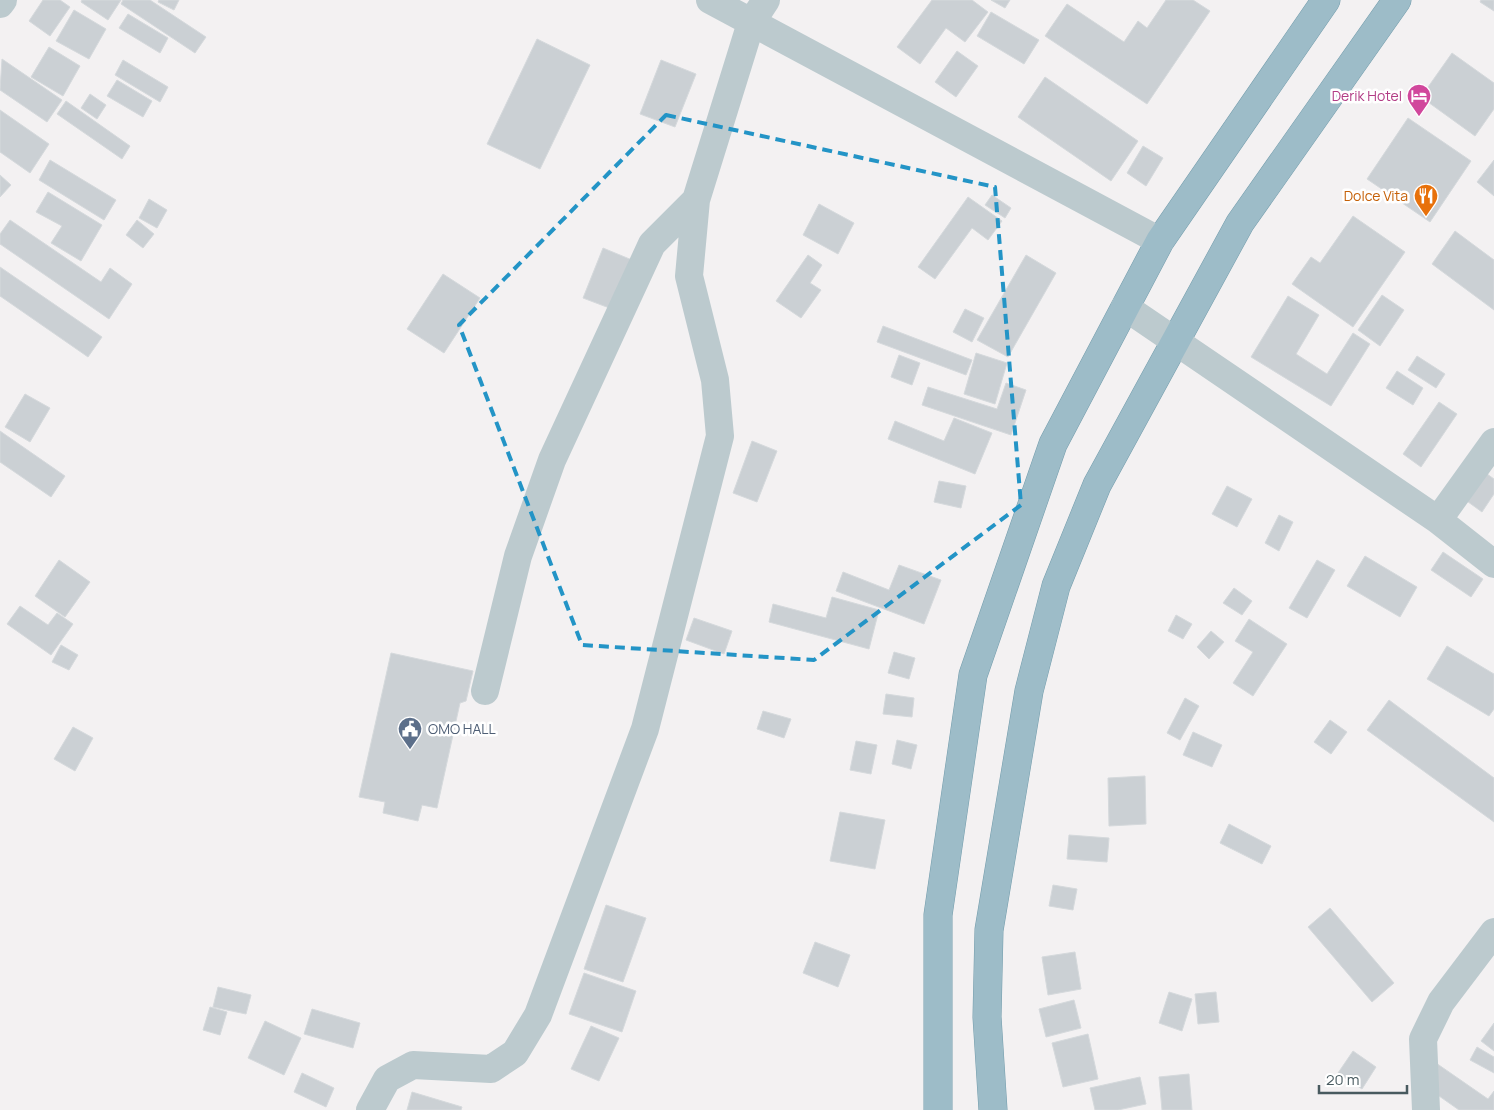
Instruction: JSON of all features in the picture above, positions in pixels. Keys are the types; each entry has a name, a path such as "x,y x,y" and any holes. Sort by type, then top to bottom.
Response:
{"highway":[{"path":"938,1110 938,915 973,675 1053,444 1160,241 1326,0"},
{"path":"993,1110 987,1017 989,930 1029,691 1056,586 1097,486 1175,339 1240,223 1397,0"}],"street":[{"path":"0,4 3,0"},
{"path":"710,0 1160,241"},
{"path":"370,1110 387,1080 413,1064 491,1069 515,1053 538,1015 645,729 720,436 715,380 689,276 696,200 751,23 766,0"},
{"path":"485,692 518,556 552,460 652,244 696,200"},
{"path":"1125,307 1175,339 1438,520 1494,564"},
{"path":"1438,520 1494,442"},
{"path":"1426,1110 1423,1039 1441,1002 1494,932"}],"highlighted area":[{"path":"666,115 995,187 1021,505 814,660 582,645 459,325"}],"building":[{"path":"43,0 60,0 70,7 50,36 29,21"},
{"path":"82,0 121,0 108,20 81,2"},
{"path":"123,0 150,0 206,37 195,53 121,4"},
{"path":"159,0 179,0 174,10 158,2"},
{"path":"932,0 972,0 988,12 965,42 946,28 920,64 897,47"},
{"path":"991,0 1010,0 1005,8"},
{"path":"1166,0 1193,0 1210,11 1147,104 1045,36 1067,4 1124,42 1138,21 1147,28"},
{"path":"1481,0 1494,0 1494,11 1480,2"},
{"path":"74,10 106,29 89,59 56,41"},
{"path":"991,12 1039,40 1024,64 977,36"},
{"path":"128,14 168,38 160,53 119,28"},
{"path":"537,39 590,65 540,169 487,144"},
{"path":"49,47 80,66 63,96 31,77"},
{"path":"957,51 978,66 956,97 935,82"},
{"path":"1452,53 1494,83 1494,109 1475,136 1421,97"},
{"path":"2,59 62,100 47,122 0,90"},
{"path":"123,60 168,87 160,102 115,75"},
{"path":"661,60 696,74 675,127 640,114"},
{"path":"1045,77 1138,141 1111,181 1018,117"},
{"path":"117,80 152,101 143,117 107,96"},
{"path":"90,94 106,105 97,119 81,108"},
{"path":"66,101 130,146 122,159 57,114"},
{"path":"0,110 49,144 30,173 0,152"},
{"path":"1408,118 1471,161 1430,222 1367,179"},
{"path":"1143,146 1163,158 1146,186 1127,173"},
{"path":"50,160 116,200 104,220 39,180"},
{"path":"1494,160 1494,196 1477,182"},
{"path":"0,175 11,185 0,197"},
{"path":"48,192 102,225 81,261 51,243 62,226 36,212"},
{"path":"992,195 1011,208 1005,218 985,205"},
{"path":"968,197 1002,221 988,240 972,228 935,279 918,267"},
{"path":"149,199 167,210 157,228 139,218"},
{"path":"819,204 854,223 838,254 803,235"},
{"path":"1353,216 1405,252 1353,327 1292,284 1311,257 1320,263"},
{"path":"10,220 101,282 110,268 132,284 109,319 0,244 0,234"},
{"path":"137,220 154,234 143,248 126,235"},
{"path":"1455,231 1494,260 1494,310 1432,264"},
{"path":"603,248 632,260 612,309 583,298"},
{"path":"808,255 822,265 810,283 821,290 801,318 776,301"},
{"path":"1026,255 1056,273 1008,357 977,340"},
{"path":"0,267 102,337 88,357 0,296"},
{"path":"443,274 480,298 444,353 407,329"},
{"path":"1382,295 1404,310 1380,346 1358,330"},
{"path":"1288,296 1319,315 1296,354 1327,374 1353,333 1370,344 1331,406 1251,357"},
{"path":"965,309 984,318 972,342 953,332"},
{"path":"883,326 972,360 966,375 877,342"},
{"path":"976,353 1007,363 995,404 964,394"},
{"path":"899,355 920,363 912,385 891,377"},
{"path":"1417,356 1445,374 1436,388 1408,370"},
{"path":"1397,371 1423,388 1413,405 1386,388"},
{"path":"1006,383 1026,390 1011,435 922,405 928,387 997,409"},
{"path":"25,394 50,408 30,442 5,427"},
{"path":"1439,402 1457,414 1421,467 1403,454"},
{"path":"954,418 992,433 975,474 888,439 895,421 944,441"},
{"path":"0,431 65,476 51,497 0,462"},
{"path":"752,441 777,451 757,502 733,493"},
{"path":"1483,471 1494,479 1494,494 1482,512 1464,499"},
{"path":"939,481 966,486 961,508 934,502"},
{"path":"1227,486 1252,499 1237,527 1212,514"},
{"path":"1279,515 1293,522 1279,551 1265,543"},
{"path":"1443,552 1483,579 1471,597 1431,570"},
{"path":"1365,556 1417,587 1400,617 1347,586"},
{"path":"59,560 90,582 65,617 35,596"},
{"path":"1317,560 1335,570 1307,618 1289,608"},
{"path":"899,565 941,580 924,624 836,591 843,572 889,590"},
{"path":"1234,588 1252,601 1242,615 1223,603"},
{"path":"832,597 879,610 869,649 769,622 773,604 826,618"},
{"path":"20,606 48,625 57,613 73,624 51,655 7,624"},
{"path":"1176,615 1192,624 1183,639 1168,631"},
{"path":"694,618 732,631 724,654 686,640"},
{"path":"1249,619 1287,644 1253,696 1233,683 1253,652 1235,641"},
{"path":"1211,631 1224,642 1209,659 1197,647"},
{"path":"61,645 78,655 69,670 52,662"},
{"path":"1447,646 1494,674 1494,709 1489,716 1427,679"},
{"path":"894,652 915,658 909,679 888,673"},
{"name":"OMO HALL","path":"391,653 473,671 466,701 460,703 437,808 422,805 418,821 383,813 385,802 359,797"},
{"path":"886,694 914,698 912,717 883,714"},
{"path":"1185,698 1199,706 1180,740 1167,733"},
{"path":"1389,700 1494,778 1494,822 1367,730"},
{"path":"763,711 791,719 784,738 757,729"},
{"path":"1330,720 1347,732 1331,754 1314,742"},
{"path":"73,727 93,738 75,771 54,759"},
{"path":"1193,732 1222,745 1212,767 1183,755"},
{"path":"897,740 917,745 911,769 892,764"},
{"path":"856,741 877,745 871,774 850,770"},
{"path":"1145,776 1146,824 1109,826 1108,778"},
{"path":"840,812 885,820 875,869 830,861"},
{"path":"1229,824 1271,846 1262,864 1220,843"},
{"path":"1069,835 1109,838 1107,862 1067,859"},
{"path":"1053,885 1077,889 1073,910 1049,906"},
{"path":"606,905 646,918 623,982 584,969"},
{"path":"1330,908 1394,983 1372,1002 1308,927"},
{"path":"815,942 850,955 838,987 803,973"},
{"path":"1075,952 1081,989 1048,995 1042,957"},
{"path":"584,973 636,991 622,1032 569,1014"},
{"path":"218,987 251,995 246,1014 213,1007"},
{"path":"1169,992 1192,999 1182,1031 1159,1023"},
{"path":"1216,992 1219,1022 1198,1024 1195,994"},
{"path":"1074,1000 1081,1028 1046,1037 1039,1009"},
{"path":"210,1007 227,1012 220,1035 203,1030"},
{"path":"312,1009 360,1023 353,1048 304,1034"},
{"path":"265,1021 301,1038 284,1075 248,1058"},
{"path":"1494,1023 1494,1051 1481,1041"},
{"path":"591,1026 619,1038 599,1081 571,1069"},
{"path":"1088,1034 1098,1079 1063,1087 1052,1043"},
{"path":"1477,1047 1494,1057 1494,1073 1470,1060"},
{"path":"1353,1051 1376,1067 1362,1089 1338,1073"},
{"path":"1436,1063 1488,1099 1494,1091 1494,1110 1459,1110 1422,1084"},
{"path":"302,1073 334,1088 326,1107 294,1092"},
{"path":"1189,1074 1192,1110 1162,1110 1159,1077"},
{"path":"1140,1077 1146,1104 1118,1110 1095,1110 1090,1088"},
{"path":"412,1092 462,1107 461,1110 407,1110"}],"place":[{"name":"Derik Hotel","path":"1419,117"},
{"name":"Dolce Vita","path":"1426,217"},
{"name":"OMO HALL","path":"410,750"}]}
